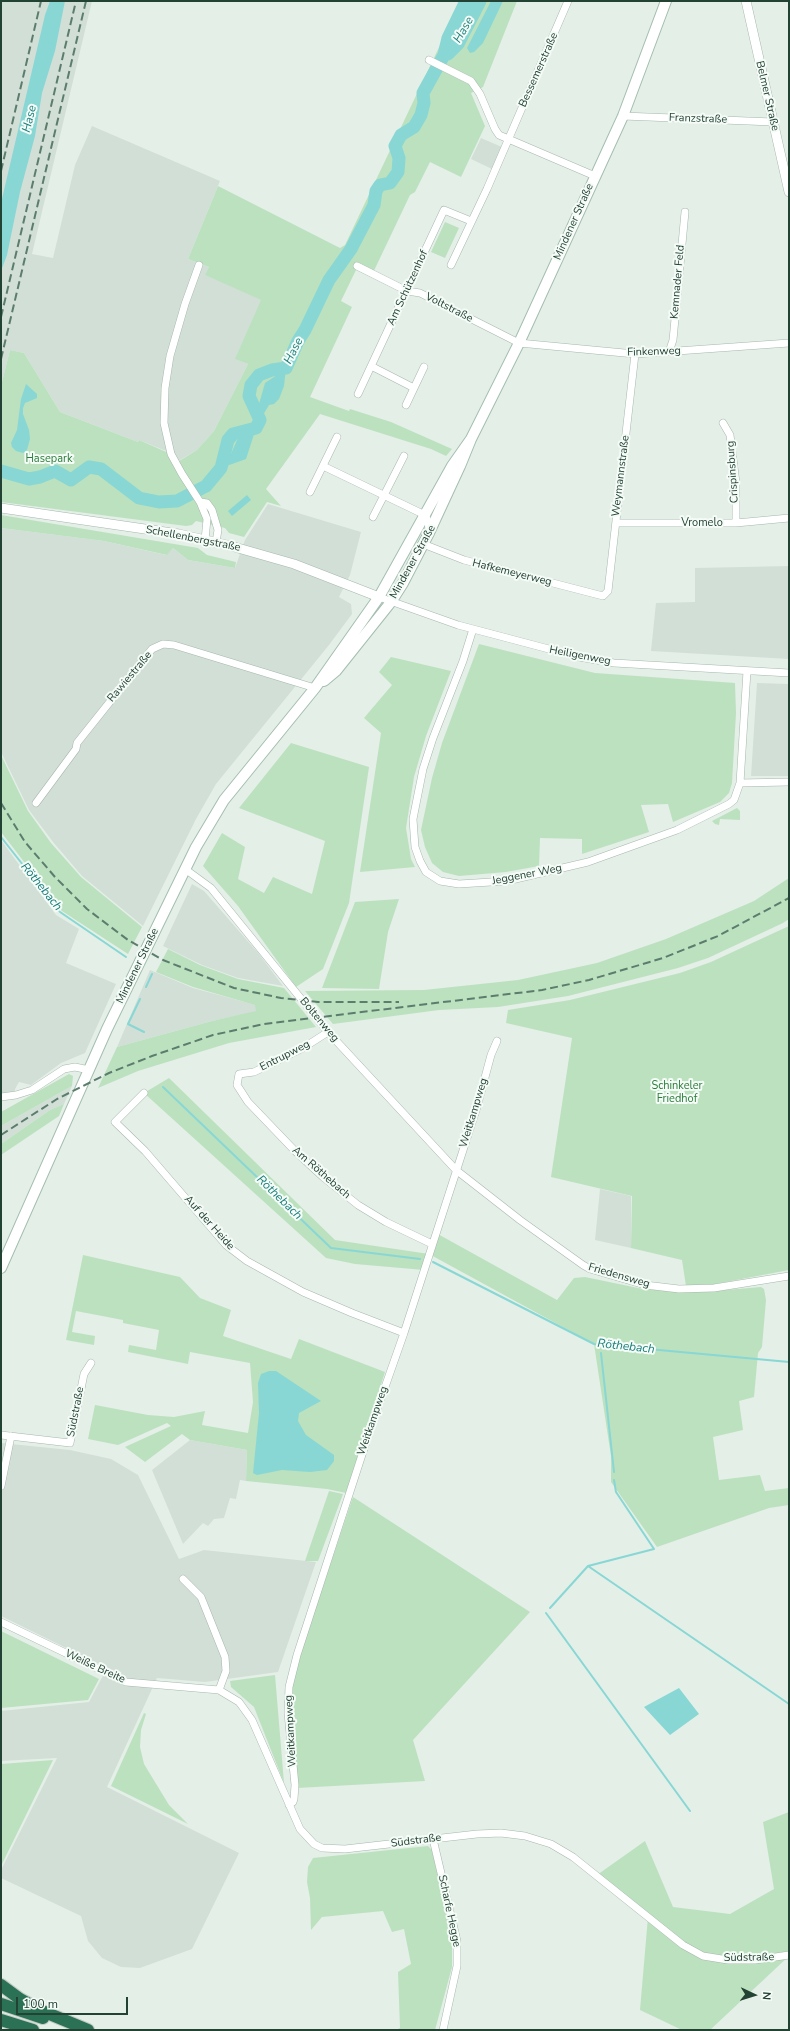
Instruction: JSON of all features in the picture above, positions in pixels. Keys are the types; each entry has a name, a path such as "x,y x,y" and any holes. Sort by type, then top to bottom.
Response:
{"highway":[{"path":"1,1985 40,2010 88,2030"},
{"path":"1,2004 82,2030"},
{"path":"1,2020 32,2030"}],"main road":[{"name":"Mindener Straße","path":"316,688 336,671 391,602 403,583 429,533 471,439 519,343 623,116 666,1"},
{"name":"Mindener Straße","path":"1,1268 89,1070 185,869 224,800 316,688 379,597 452,466 471,439"}],"street":[{"name":"Bessemerstraße","path":"508,139 568,1"},
{"name":"Belmer Straße","path":"746,1 773,122 785,159 789,192"},
{"path":"429,60 471,81 480,94 499,135 595,176"},
{"name":"Franzstraße","path":"623,116 773,122"},
{"path":"451,265 508,139"},
{"name":"Am Schützenhof","path":"358,394 444,210 471,221"},
{"name":"Kemnader Feld","path":"669,352 672,340 685,212"},
{"path":"199,266 174,341 165,388 164,423 167,439 174,460 200,502 208,522 205,540"},
{"name":"Voltstraße","path":"357,266 407,291 420,293 519,343"},
{"name":"Finkenweg","path":"519,343 635,354 789,343"},
{"name":"Weymannstraße","path":"603,596 608,591 635,354"},
{"path":"371,366 414,388"},
{"path":"406,406 424,367"},
{"name":"Crispinsburg","path":"723,423 730,435 736,484 736,523"},
{"path":"310,492 337,437"},
{"path":"373,517 404,456"},
{"path":"323,466 425,515 428,521 429,533"},
{"path":"200,502 207,503 214,515 218,530 216,542"},
{"name":"Schellenbergstraße","path":"1,508 180,534 216,542 279,559 379,597"},
{"name":"Vromelo","path":"616,523 736,523 789,518"},
{"name":"Hafkemeyerweg","path":"423,544 464,560 603,596"},
{"name":"Heiligenweg","path":"379,597 473,629 579,657 614,663 789,673"},
{"name":"Jeggener Weg","path":"473,629 463,661 433,738 424,769 413,819 415,847 426,872 440,881 459,884 507,881 610,856 677,830 723,808 734,800 740,783 747,671"},
{"name":"Rawiestraße","path":"36,802 76,749 77,743 152,649 163,644 174,645 316,688"},
{"path":"740,783 789,782"},
{"name":"Boltenweg","path":"185,869 211,888 328,1032 456,1170"},
{"name":"Entrupweg","path":"239,1074 254,1072 303,1048 328,1032"},
{"name":"Weitkampweg","path":"289,1805 293,1802 295,1784 288,1712 289,1687 296,1655 404,1332 477,1107 491,1055 497,1041"},
{"path":"1,1096 16,1095 32,1090 64,1068 75,1067 89,1070"},
{"name":"Am Röthebach","path":"239,1074 236,1085 248,1102 295,1152 323,1177 358,1205 386,1222 432,1244"},
{"name":"Auf der Heide","path":"144,1093 115,1122 145,1151 226,1244 247,1261 303,1292 352,1314 404,1332"},
{"name":"Friedensweg","path":"456,1170 520,1220 590,1269 644,1285 679,1289 714,1288 789,1276"},
{"name":"Südstraße","path":"1,1435 70,1444 84,1374 91,1363"},
{"path":"1,1486 11,1436"},
{"path":"183,1579 201,1598 226,1657 226,1671 219,1690"},
{"name":"Weiße Breite","path":"1,1622 126,1682 219,1690"},
{"name":"Südstraße","path":"219,1690 239,1702 252,1720 300,1828 307,1837 322,1848 345,1849 433,1838 501,1833 526,1836 551,1844 573,1857 683,1945 703,1956 728,1960 755,1960 789,1955"},
{"name":"Scharfe Hegge","path":"433,1838 457,1940 457,1966 444,2030"}],"shaded area":[{"path":"1,1 92,1 32,254 53,258 75,165 92,126 220,181 188,259 209,267 206,275 262,300 236,359 248,364 214,431 197,450 175,463 171,453 60,412 24,353 10,350 1,386"},
{"path":"481,138 502,147 492,169 471,159"},
{"path":"268,504 361,532 350,575 339,597 351,604 352,614 329,645 216,784 196,819 143,926 82,876 53,842 29,810 1,752 1,528 104,541 166,555 173,548 188,560 235,568 245,540"},
{"path":"789,566 789,659 651,651 656,603 695,602 695,568"},
{"path":"757,683 789,684 789,776 751,776"},
{"path":"1,840 56,915 79,929 66,963 116,984 85,1053 61,1063 31,1085 19,1082 15,1089 16,1095 1,1097"},
{"path":"192,884 204,891 259,954 283,986 238,978 202,965 163,946"},
{"path":"150,970 193,988 256,1005 256,1012 212,1021 117,1047"},
{"path":"72,1086 64,1104 50,1110 1,1144 1,1126"},
{"path":"600,1189 631,1196 631,1248 595,1240"},
{"path":"190,1440 247,1450 246,1481 240,1480 236,1499 230,1498 224,1518 214,1519 208,1526 203,1523 183,1544 152,1470"},
{"path":"1,1443 70,1450 111,1459 138,1475 179,1559 204,1550 316,1562 278,1672 205,1682 157,1678 107,1787 239,1853 192,1949 140,1968 121,1967 102,1958 88,1941 81,1916 1,1878 1,1870 57,1758 1,1761 1,1711 89,1702 107,1668 1,1616"}],"green space":[{"name":"Hasepark","path":"461,1 517,1 483,87 471,93 485,126 461,177 430,162 415,192 410,195 371,277 356,270 341,301 352,307 310,397 349,411 350,409 391,422 452,449 446,456 431,449 320,414 266,489 281,506 267,502 244,537 229,533 225,528 196,521 192,525 186,526 1,502 1,386 10,350 24,353 60,412 138,442 139,440 171,454 176,463 197,450 214,431 248,364 235,359 261,300 205,275 209,267 188,259 218,186 340,248 345,245"},
{"path":"445,222 459,228 445,258 431,252"},
{"path":"1,515 198,548 207,555 236,562 235,568 188,560 173,548 167,555 104,541 1,528"},
{"path":"479,644 595,673 735,683 736,713 732,783 729,793 720,802 673,822 668,804 641,805 649,832 582,854 582,839 540,838 539,866 506,872 459,876 443,872 432,863 425,847 421,830 432,778 442,743"},
{"path":"391,657 451,671 426,736 414,777 406,828 411,859 415,867 360,872 381,733 364,718 392,685 379,672"},
{"path":"291,743 369,767 349,903 323,969 296,987 238,906 203,866 222,833 245,847 238,879 264,893 273,877 312,894 325,841 239,808"},
{"path":"1,755 28,811 51,843 81,877 142,927 128,954 62,911 1,832"},
{"path":"737,808 740,811 740,820 720,819 719,825 712,821"},
{"path":"789,878 789,919 783,923 708,958 678,968 568,996 498,1007 439,1010 333,1024 305,991 424,990 518,980 597,963 666,939 754,901"},
{"path":"399,899 388,932 379,989 322,988 355,902"},
{"name":"Schinkeler Friedhof","path":"789,926 789,1270 710,1285 686,1286 682,1260 631,1248 632,1196 551,1177 572,1038 506,1023 508,1010 570,1000 680,973 711,962"},
{"path":"168,949 200,965 238,979 284,988 316,1027 229,1043 138,1071 98,1088 117,1047 212,1021 256,1011 255,1005 193,987 156,972"},
{"path":"69,1074 73,1076 72,1086 1,1126 1,1112"},
{"path":"169,1078 335,1240 429,1254 424,1270 355,1264 326,1258 144,1093"},
{"path":"64,1104 59,1116 1,1155 1,1144 50,1110"},
{"path":"436,1233 557,1300 574,1278 585,1277 643,1289 679,1292 761,1287 764,1289 766,1300 762,1347 758,1353 754,1397 739,1401 743,1430 713,1437 719,1480 760,1475 765,1491 789,1488 789,1505 769,1508 657,1547 611,1482 611,1456 594,1344 429,1254"},
{"path":"83,1255 180,1277 200,1298 231,1310 223,1336 291,1359 299,1339 385,1372 346,1493 327,1489 246,1481 247,1450 190,1440 182,1434 145,1462 125,1447 171,1426 167,1423 118,1445 88,1439 95,1405 148,1415 174,1417 205,1411 202,1425 248,1433 253,1402 250,1363 190,1352 188,1364 128,1352 129,1345 156,1350 159,1330 123,1323 123,1320 76,1311 72,1332 95,1336 94,1345 66,1340"},
{"path":"329,1491 343,1494 318,1561 305,1561"},
{"path":"353,1497 530,1612 413,1740 425,1781 297,1788 289,1687"},
{"path":"1,1631 99,1679 88,1700 1,1708"},
{"path":"275,1675 284,1783 254,1707 231,1687 230,1681"},
{"path":"144,1713 146,1714 141,1730 140,1747 144,1764 169,1805 188,1824 111,1786"},
{"path":"53,1760 1,1866 1,1764"},
{"path":"789,1812 789,1956 710,2030 682,2030 640,2010 648,1917 597,1875 645,1841 673,1907 730,1914 774,1889 763,1822"},
{"path":"428,1846 432,1850 452,1941 452,1967 435,2030 396,2030 400,2028 398,1972 411,1964 404,1929 392,1932 383,1911 322,1917 311,1930 310,1898 307,1882 308,1867 313,1858"}],"water":[{"path":"50,1 65,1 55,51 42,93 35,136 20,192 7,255 1,271 1,203 45,15"},
{"path":"491,1 503,1 483,43 474,52 470,53 467,48"},
{"path":"286,368 284,386 279,399 274,404 269,405 260,420 257,411 265,383 277,375 280,369"},
{"path":"26,384 37,394 37,398 25,403 23,408 23,414 29,430 30,439 27,450 23,453 16,451 12,447 11,443 17,430 21,399"},
{"path":"256,428 246,459 221,468 223,460 231,454 237,440 248,430"},
{"path":"247,495 251,500 232,516 228,511"},
{"path":"269,1371 276,1371 321,1401 299,1413 298,1421 306,1435 334,1455 334,1461 327,1470 310,1472 282,1470 257,1475 253,1473 259,1413 258,1383 261,1374"},
{"path":"679,1688 699,1714 670,1735 644,1707"}],"waterway":[{"name":"Hase","path":"444,55 448,38 466,1"},
{"name":"Hase","path":"1,471 29,479 40,477 55,471 71,480 89,467 101,469 139,498 159,502 177,501 206,486 221,468 228,440 233,434 256,428 260,420 249,396 251,385 259,375 272,370 286,368 329,280 351,249 374,205 376,191 380,185 390,183 398,172 399,158 395,146 401,135 414,127 421,115 424,103 423,93 444,55 448,54 458,44 480,1"},
{"name":"Röthebach","path":"1,837 60,912 126,957"},
{"name":"Röthebach","path":"146,987 152,974"},
{"name":"Röthebach","path":"140,999 128,1024 144,1032"},
{"name":"Röthebach","path":"163,1087 331,1248 420,1259"},
{"name":"Röthebach","path":"433,1262 594,1344 789,1362"},
{"path":"601,1353 614,1472"},
{"path":"614,1480 616,1492 654,1549 588,1566 789,1704"},
{"path":"550,1608 588,1566"},
{"path":"546,1613 690,1811"}],"railway":[{"path":"1,171 41,1"},
{"path":"1,317 76,1"},
{"path":"1,359 86,1"},
{"path":"1,803 25,842 55,877 87,909 128,940 163,960 234,988 281,998 318,1002 399,1002"},
{"path":"1,1135 57,1099 109,1073 152,1056 213,1035 264,1024 542,990 589,980 663,958 718,936 789,898"}]}
